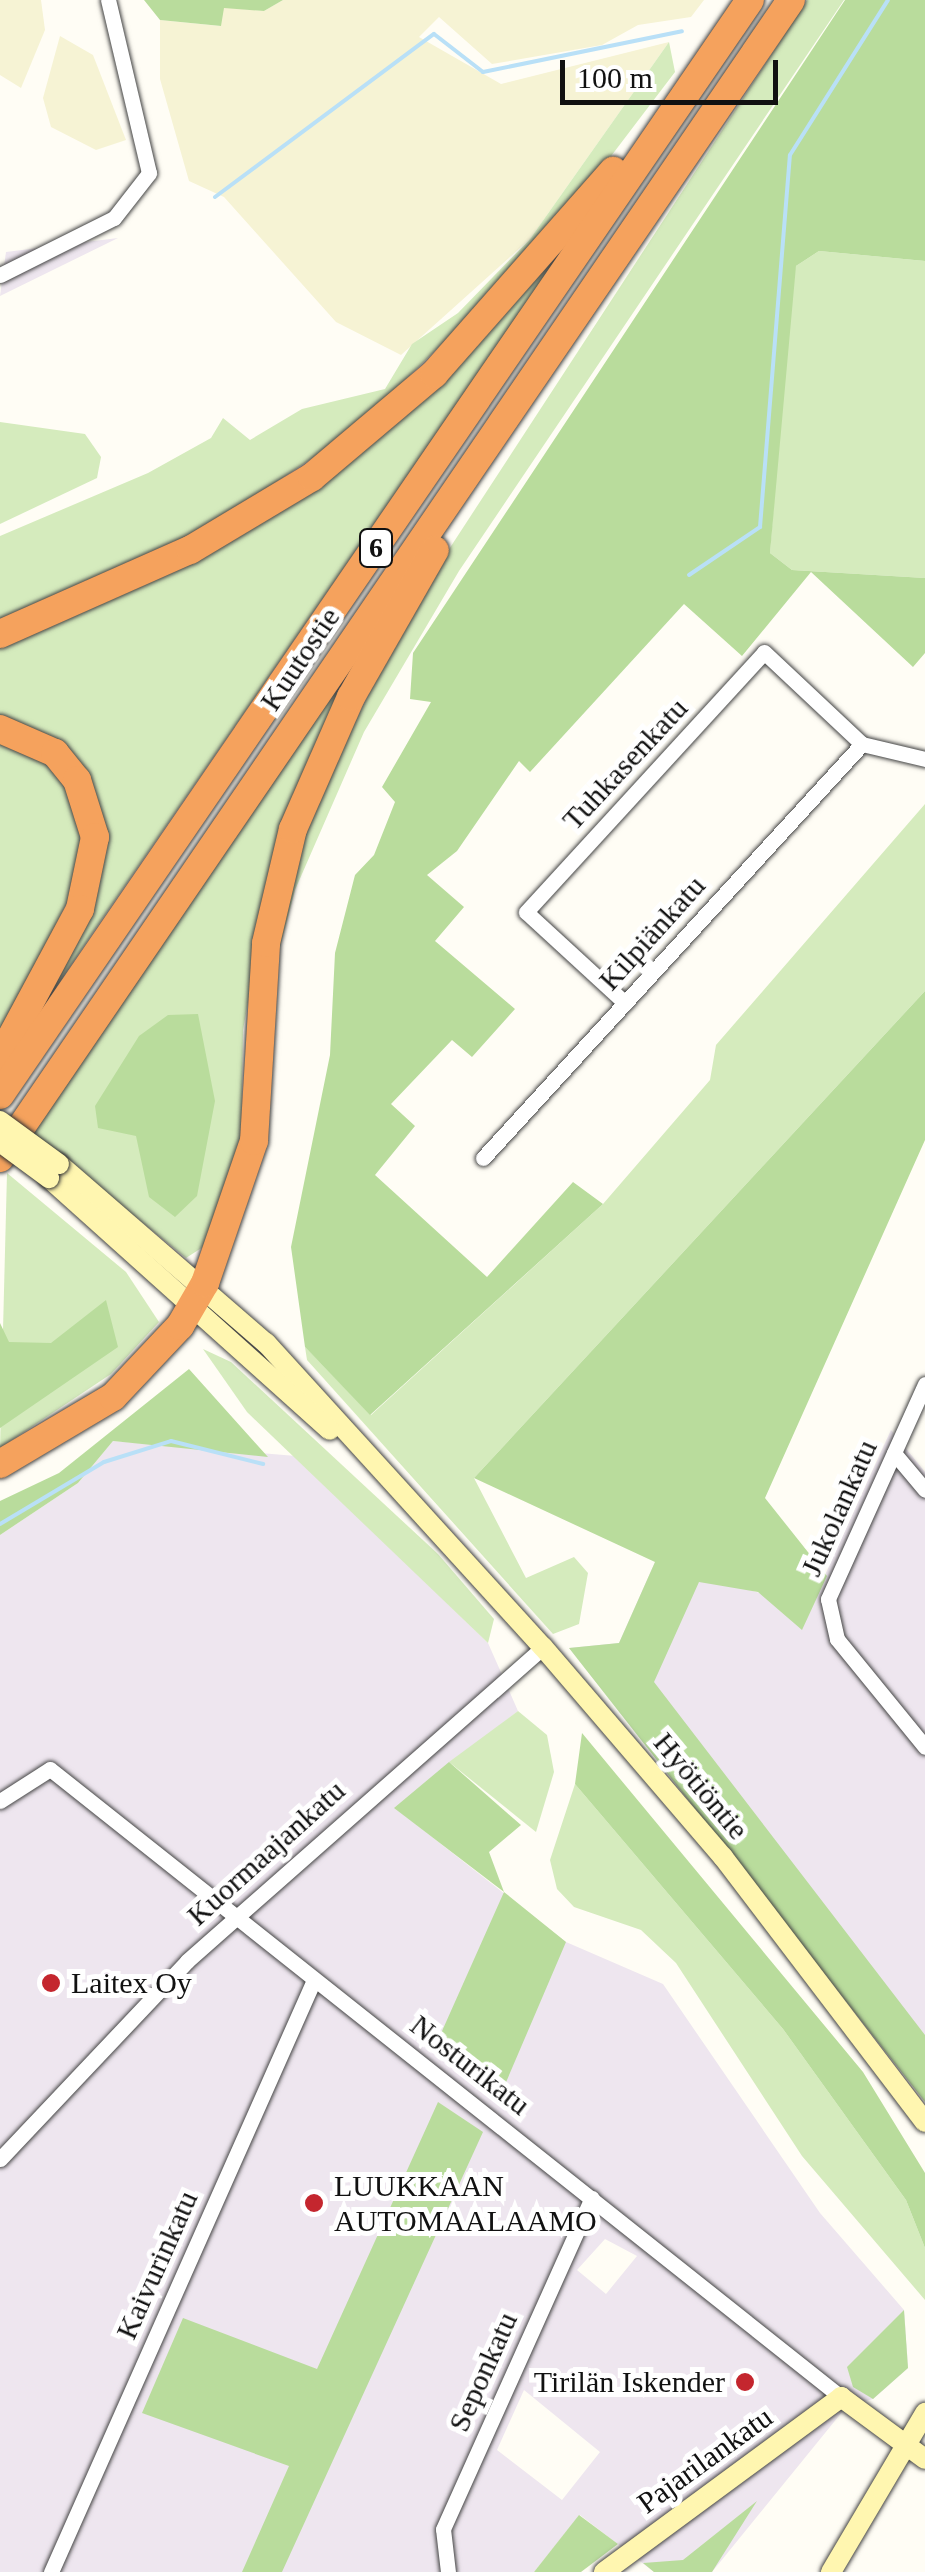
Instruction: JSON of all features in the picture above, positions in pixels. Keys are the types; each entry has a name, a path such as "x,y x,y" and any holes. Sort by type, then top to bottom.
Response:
{"highway":[{"path":"0,634 190,550 373,430 551,250 748,0"},
{"name":"Kuutostie","path":"0,1095 748,0"},
{"name":"Kuutostie","path":"0,1158 534,383 791,0"},
{"path":"0,1464 112,1397 200,1293 254,1140 264,959 294,829 352,697 534,383"},
{"path":"0,729 56,753 78,780 95,838 80,909 0,1058"}],"main road":[{"path":"0,1121 54,1171"},
{"path":"0,1142 54,1171"},
{"name":"Hyötiöntie","path":"54,1171 200,1293 413,1505 542,1647 723,1858 925,2122"},
{"name":"Nosturikatu","path":"841,2397 906,2439 925,2459"},
{"name":"Pajarilankatu","path":"604,2572 841,2397"},
{"path":"831,2572 925,2412"}],"street":[{"path":"0,275 114,218 149,172 108,0"},
{"name":"Tuhkasenkatu","path":"625,1003 526,912 764,652 862,744"},
{"path":"862,744 925,759"},
{"name":"Kilpiänkatu","path":"483,1158 862,744"},
{"name":"Jukolankatu","path":"925,1384 828,1598 828,1623 925,1747"},
{"path":"894,1453 925,1490"},
{"name":"Kuormaajankatu","path":"0,2159 239,1916 542,1647"},
{"name":"Nosturikatu","path":"0,1802 50,1768 841,2397"},
{"name":"Kaivurinkatu","path":"51,2572 314,1980"},
{"name":"Seponkatu","path":"448,2572 443,2529 592,2198"}],"shaded area":[{"path":"0,0 41,0 45,30 21,88 0,75"},
{"path":"283,0 704,0 691,17 638,25 602,45 492,64 439,17 419,37 501,84 669,42 530,239 401,355 336,322 224,197 189,181 160,79 160,20 220,26 223,7 264,11"},
{"path":"60,36 93,55 126,140 96,150 51,127 43,98"},
{"path":"118,238 0,296 6,252"},
{"path":"891,1430 925,1472 925,2102 569,1648 619,1643 655,1562 810,1608"},
{"path":"113,1441 296,1456 488,1643 518,1711 395,1808 566,1942 663,1984 820,2213 904,2310 908,2368 873,2399 847,2406 712,2572 654,2572 580,2515 534,2572 0,2572 0,1535 78,1483","holes":["605,2239 637,2256 606,2294 577,2270","524,2390 600,2452 562,2500 497,2450"]}],"green space":[{"path":"144,0 283,0 264,11 224,8 221,26 160,20"},
{"path":"807,0 844,0 459,571 364,732 295,890 270,986 308,818 412,606"},
{"path":"845,0 925,0 925,261 819,251 796,266 770,553 792,570 925,578 925,653 913,667 811,572 742,656 684,604 530,772 519,761 457,851 427,875 464,907 435,941 515,1009 472,1057 452,1040 391,1104 415,1126 375,1175 487,1277 573,1182 603,1204 370,1415 305,1347 291,1247 330,1055 335,953 355,875 374,855 395,802 382,787 431,702 410,699 413,653"},
{"path":"669,42 675,72 545,243 354,430 197,535 0,619 0,536 148,473 211,438 223,418 250,440 302,409 385,389 412,344 458,313 530,239"},
{"path":"566,245 23,1036 106,835 85,773 64,750 0,719 0,643 160,575 445,379"},
{"path":"819,251 925,261 925,578 792,570 770,553 791,281 796,266"},
{"path":"0,422 85,434 101,457 97,478 0,524"},
{"path":"383,622 277,843 243,1030 241,1152 203,1247 186,1258 33,1134"},
{"path":"0,738 55,767 84,825 82,872 0,1037"},
{"path":"925,804 925,991 474,1478 526,1578 574,1557 588,1573 579,1624 553,1634 307,1360 305,1347 371,1415 603,1204 710,1080 716,1045"},
{"path":"925,991 925,1140 765,1498 827,1576 802,1630 758,1592 699,1582 654,1682 925,2035 925,2102 569,1648 619,1643 655,1562 474,1478"},
{"path":"198,1014 215,1101 197,1196 175,1217 149,1197 136,1136 98,1128 95,1106 139,1036 168,1015"},
{"path":"7,1173 126,1272 159,1322 111,1374 0,1448"},
{"path":"106,1300 118,1347 0,1428 0,1323 9,1342 51,1343"},
{"path":"203,1349 231,1362 438,1554 494,1619 488,1643 247,1412"},
{"path":"189,1369 268,1457 113,1441 78,1483 0,1535 0,1501 59,1473"},
{"path":"518,1711 547,1735 554,1772 536,1832 449,1762"},
{"path":"582,1733 863,2072 925,2173 925,2248 906,2200 783,2029 575,1784"},
{"path":"449,1762 521,1825 489,1852 504,1892 394,1808"},
{"path":"575,1784 783,2029 906,2200 925,2248 925,2300 802,2156 676,1963 641,1930 574,1907 557,1889 550,1860"},
{"path":"504,1892 566,1942 498,2101 434,2049"},
{"path":"438,2102 483,2132 282,2572 242,2572 289,2466 142,2413 183,2318 317,2369"},
{"path":"904,2310 908,2368 873,2399 853,2387 847,2367"},
{"path":"757,2501 712,2572 654,2572 643,2563 683,2560"},
{"path":"579,2515 618,2544 581,2572 534,2572"}],"waterway":[{"path":"689,575 760,527 790,155 888,0"},
{"path":"215,197 434,34 483,72 682,31"},
{"path":"0,1524 104,1462 171,1441 263,1464"}],"place":[{"name":"Laitex Oy","path":"51,1983"},
{"name":"LUUKKAAN AUTOMAALAAMO","path":"314,2203"},
{"name":"Tirilän Iskender","path":"745,2382"}]}
